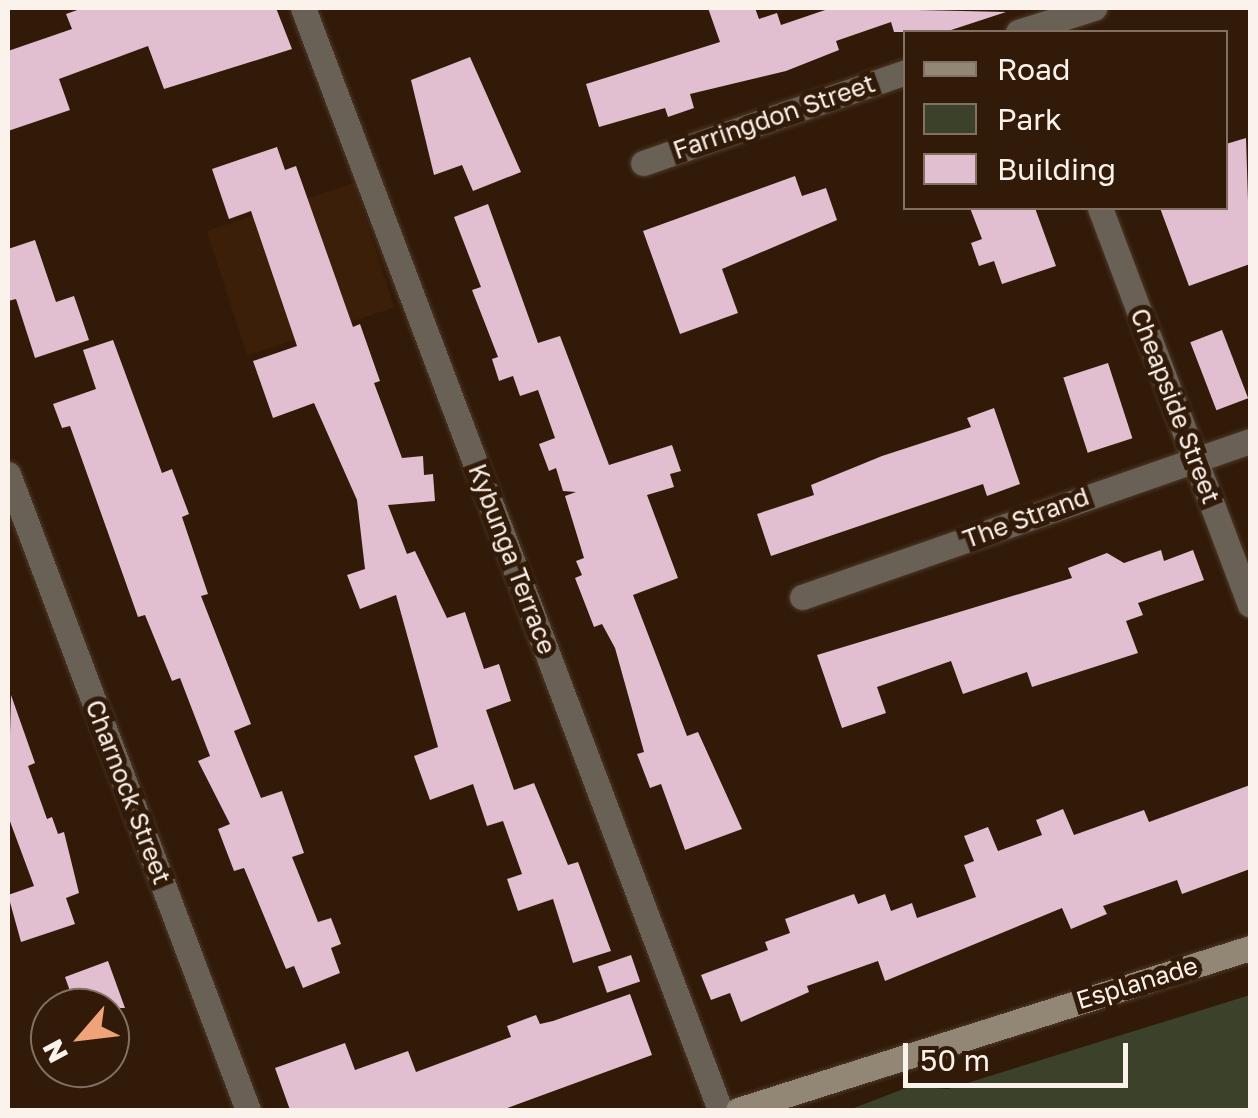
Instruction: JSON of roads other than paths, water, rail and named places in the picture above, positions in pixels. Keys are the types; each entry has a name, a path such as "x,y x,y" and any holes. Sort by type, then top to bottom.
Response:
{"street":[{"name":"Kybunga Terrace","path":"303,8 720,1110"},
{"path":"1026,25 1094,8"},
{"name":"Farringdon Street","path":"643,163 903,73"},
{"name":"Cheapside Street","path":"1101,210 1250,605"},
{"name":"The Strand","path":"802,597 1250,440"},
{"name":"Charnock Street","path":"8,474 248,1110"},
{"name":"Esplanade","path":"738,1110 1250,948"}]}
